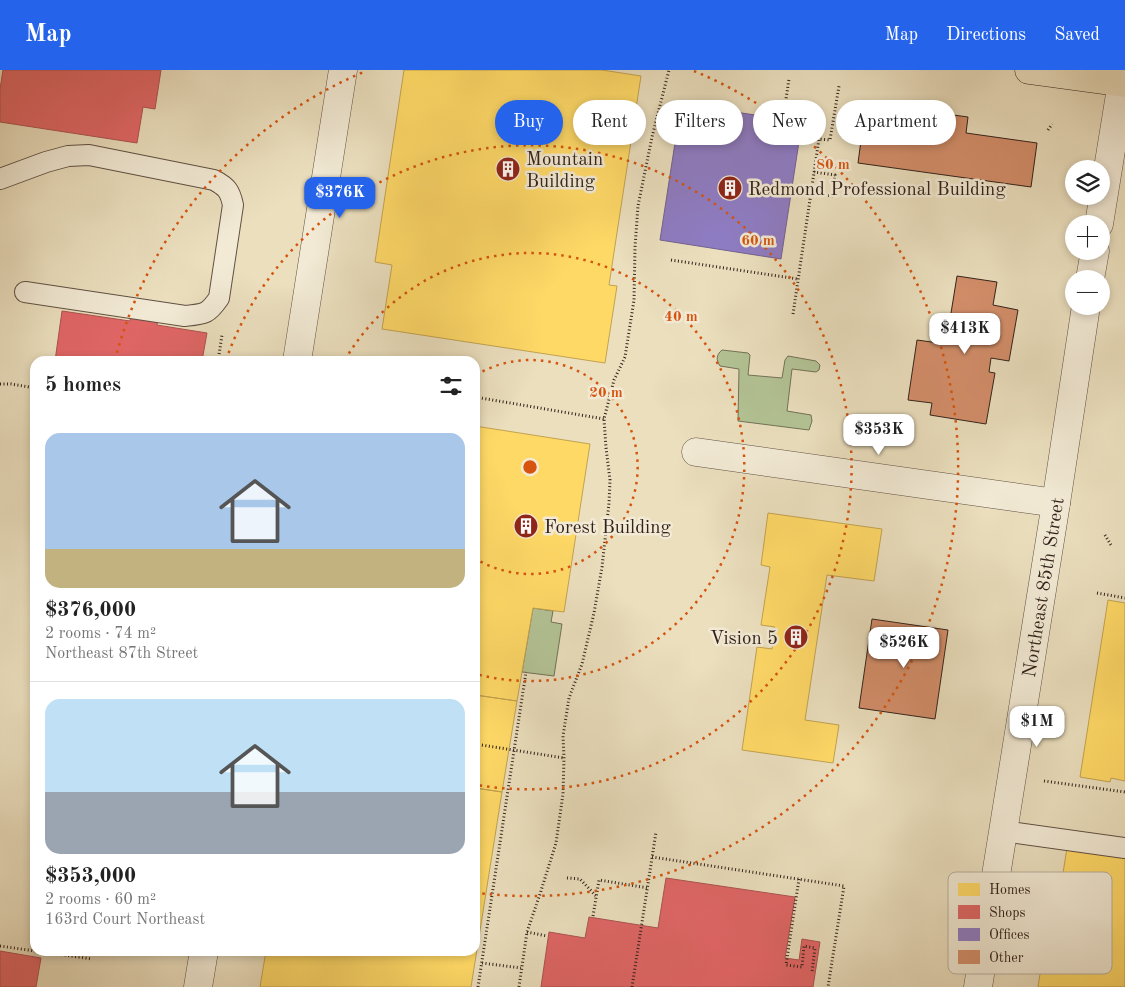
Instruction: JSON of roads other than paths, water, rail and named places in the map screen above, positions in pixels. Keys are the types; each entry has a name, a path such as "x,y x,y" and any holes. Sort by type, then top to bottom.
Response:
{"main road":[{"path":"1028,70 1124,79"}],"street":[{"path":"298,356 343,70"},
{"path":"1101,215 1124,79"},
{"name":"Northeast 85th Street","path":"996,872 1085,315"},
{"path":"696,452 1056,503"},
{"path":"198,987 203,956"},
{"name":"Northeast 85th Street","path":"978,987 980,974"}],"lane":[{"path":"0,179 68,156 90,155 214,180 224,186 231,195 234,205 219,298 212,309 202,314 185,316 24,292"},
{"path":"1003,831 1125,848"}],"place":[{"name":"Mountain Building","path":"508,169"},
{"name":"Redmond Professional Building","path":"730,188"},
{"name":"Forest Building","path":"526,526"},
{"name":"Vision 5","path":"796,637"}]}
